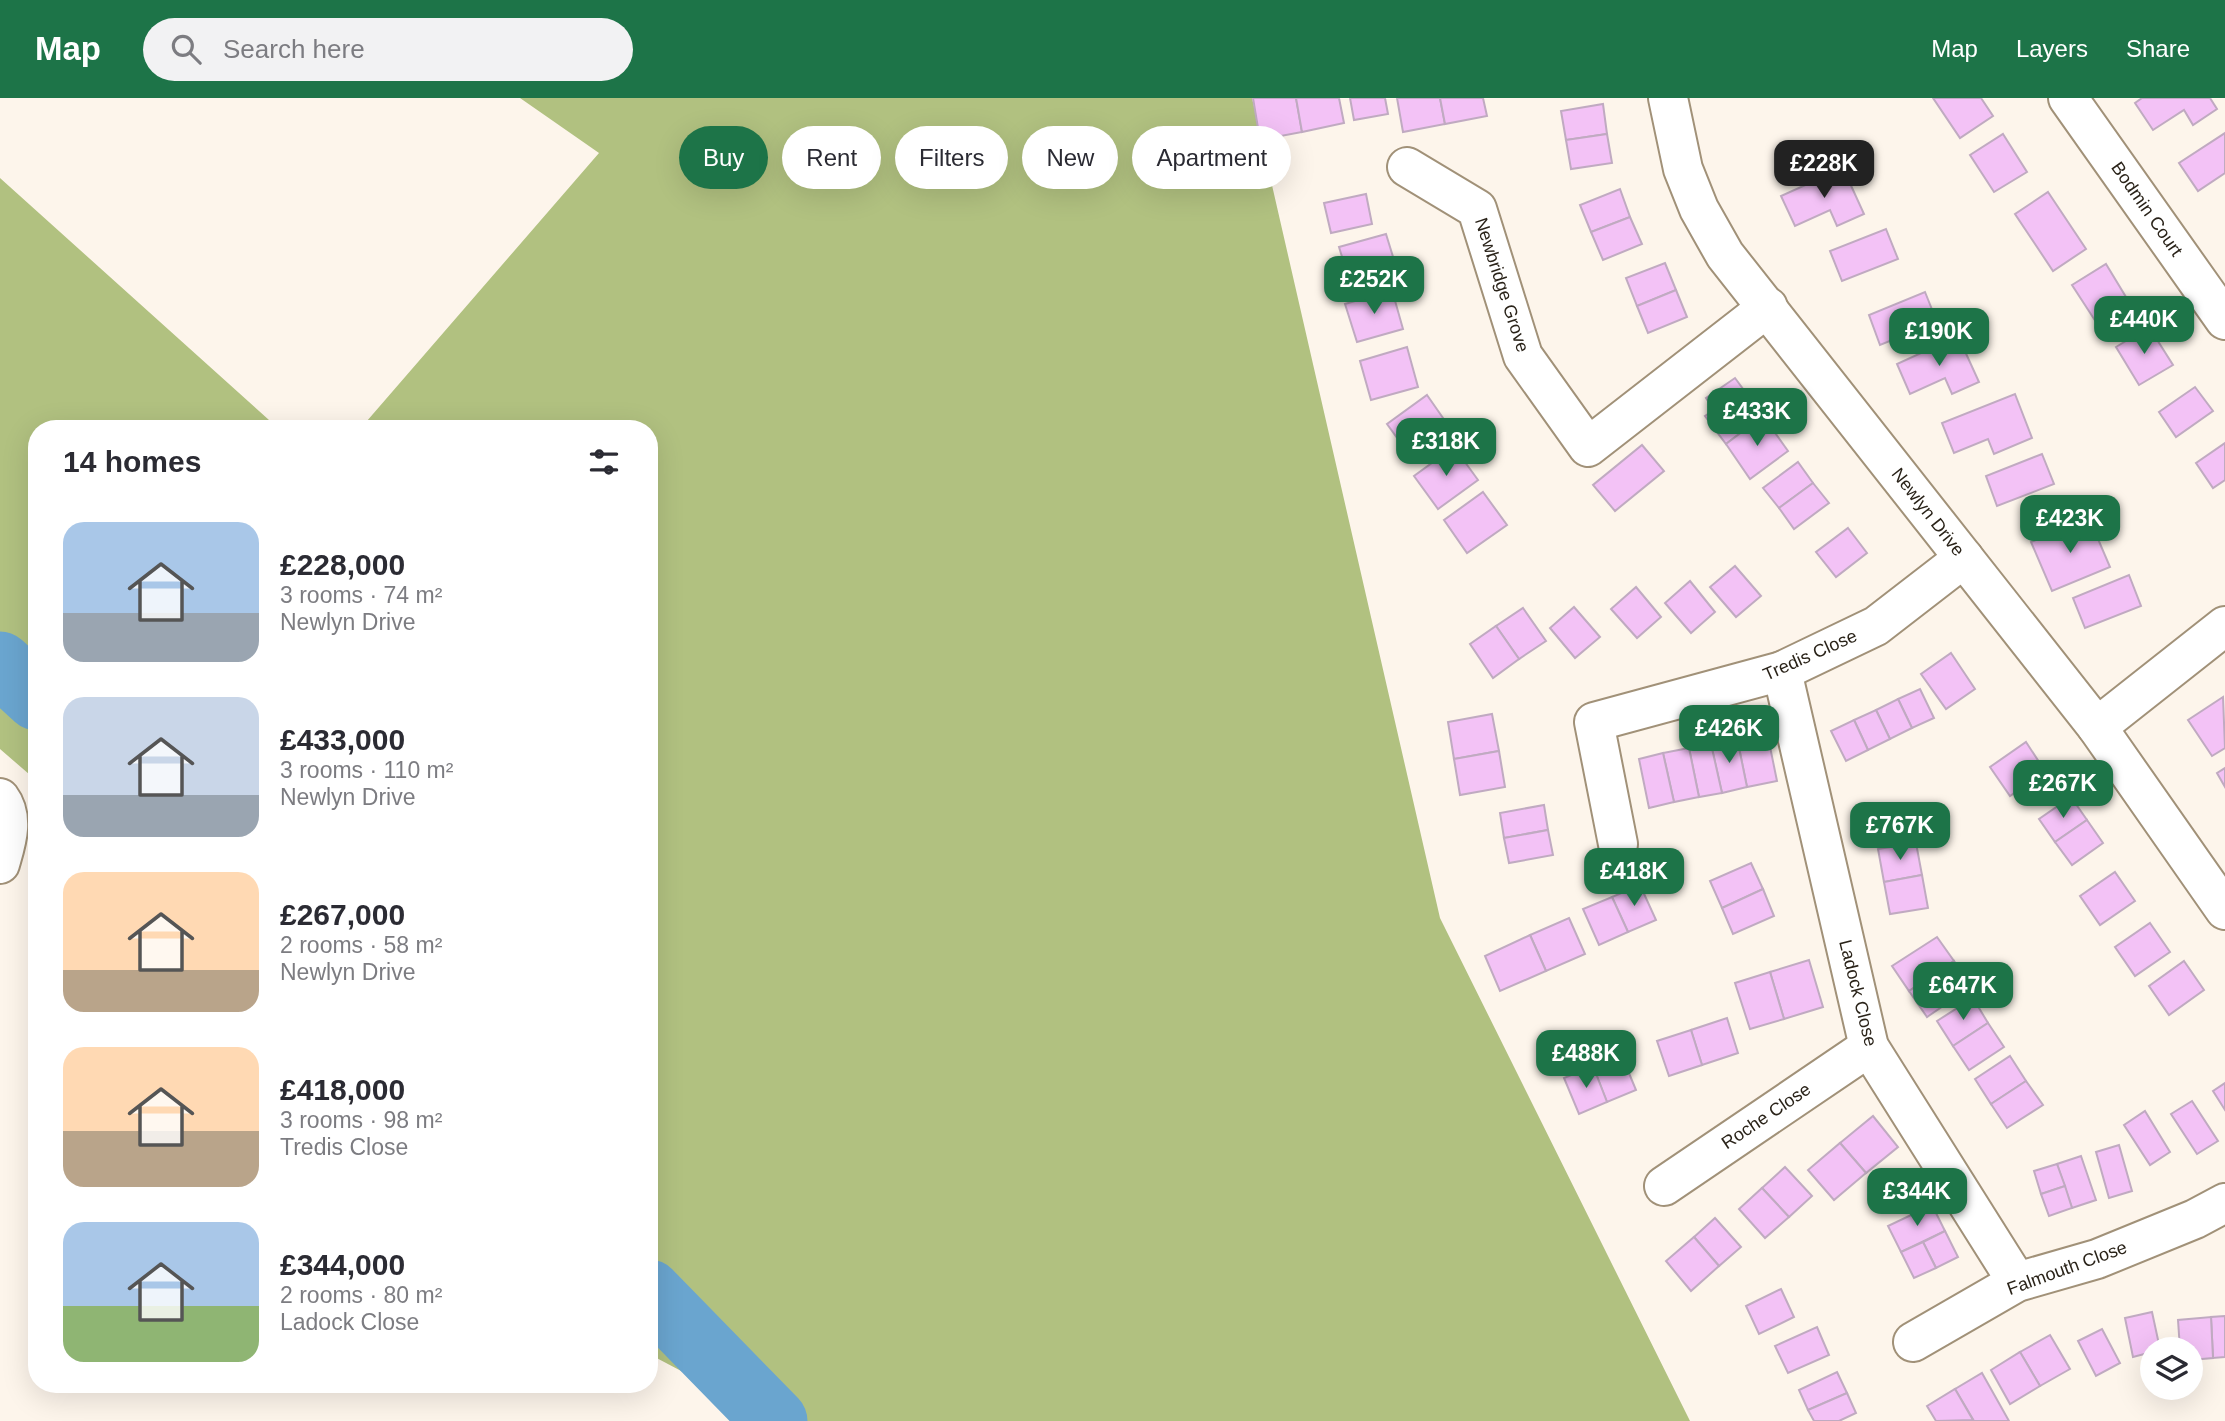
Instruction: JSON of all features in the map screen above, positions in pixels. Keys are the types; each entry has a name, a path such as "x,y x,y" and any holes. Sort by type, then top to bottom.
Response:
{"street":[{"name":"Newlyn Drive","path":"1668,98 1683,169 1699,209 1725,255 2097,727 2225,909"},
{"name":"Bodmin Court","path":"2068,98 2225,320"},
{"name":"Newbridge Grove","path":"1407,167 1477,209 1523,356 1588,447 1768,307"},
{"name":"Tredis Close","path":"1618,844 1594,722 1782,671 1876,626 1964,558"},
{"path":"2097,727 2225,626"},
{"name":"Ladock Close","path":"1782,671 1869,1047 2017,1282"},
{"path":"0,798 4,803 10,830 0,864"},
{"name":"Roche Close","path":"1664,1186 1869,1047"},
{"name":"Falmouth Close","path":"1913,1342 2017,1282 2096,1258 2195,1219 2225,1203"}],"green space":[{"path":"520,98 1252,98 1258,126 1132,126 1132,189 1273,189 1440,918 1690,1421 776,1421 658,1359 658,420 368,420 599,153"},
{"path":"0,178 269,420 28,420 28,773 0,749"}],"building":[{"path":"1253,98 1296,98 1302,132 1291,134 1291,126 1258,126"},
{"path":"1296,98 1339,98 1344,123 1302,132"},
{"path":"1350,98 1385,98 1388,114 1354,120"},
{"path":"1397,98 1440,98 1445,124 1403,132"},
{"path":"1440,98 1483,98 1487,116 1445,124"},
{"path":"1933,98 1981,98 1993,116 1960,138"},
{"path":"2142,98 2210,98 2217,109 2193,125 2184,110 2153,130 2135,103"},
{"path":"1603,104 1607,134 1566,140 1561,111"},
{"path":"2225,133 2225,173 2198,191 2179,163"},
{"path":"1607,134 1612,163 1571,169 1566,140"},
{"path":"2003,134 2027,172 1994,192 1970,155"},
{"path":"1843,168 1864,214 1837,226 1830,210 1795,226 1781,196"},
{"path":"1620,189 1630,217 1591,232 1580,205"},
{"path":"2048,192 2086,249 2053,271 2015,214"},
{"path":"1366,194 1372,224 1331,233 1324,203"},
{"path":"1630,217 1642,244 1603,260 1591,232"},
{"path":"1886,229 1898,259 1842,281 1830,251"},
{"path":"1386,234 1398,273 1351,286 1339,247"},
{"path":"1665,263 1676,290 1637,306 1626,278"},
{"path":"2106,264 2129,302 2096,322 2072,285"},
{"path":"1392,290 1403,329 1357,342 1345,304"},
{"path":"1676,290 1687,317 1648,333 1637,306"},
{"path":"1925,292 1937,322 1880,345 1869,315"},
{"path":"2149,327 2173,365 2139,385 2116,347"},
{"path":"1958,336 1979,382 1952,394 1945,378 1910,394 1897,364"},
{"path":"1407,347 1418,387 1371,400 1360,361"},
{"path":"1735,378 1763,416 1726,444 1705,416 1714,410 1706,398"},
{"path":"2195,387 2213,411 2176,437 2159,412"},
{"path":"2015,394 2032,438 1994,454 1988,439 1954,453 1942,423"},
{"path":"1427,395 1450,428 1411,457 1387,424"},
{"path":"1763,416 1788,451 1750,479 1726,444"},
{"path":"2225,443 2225,480 2213,488 2196,463"},
{"path":"1642,445 1664,471 1615,511 1593,485"},
{"path":"1454,447 1478,480 1438,509 1414,476"},
{"path":"2042,454 2054,484 1997,506 1986,476"},
{"path":"1798,462 1813,483 1779,508 1763,488"},
{"path":"1813,483 1829,503 1794,529 1779,508"},
{"path":"1483,492 1507,525 1467,553 1444,520"},
{"path":"2089,518 2110,567 2052,591 2031,542"},
{"path":"1848,528 1867,553 1836,577 1816,552"},
{"path":"1735,566 1761,596 1736,617 1710,587"},
{"path":"2129,575 2141,606 2085,628 2073,598"},
{"path":"1690,581 1715,612 1691,633 1665,603"},
{"path":"1636,587 1661,617 1637,638 1611,609"},
{"path":"1574,607 1600,637 1575,658 1550,628"},
{"path":"1523,608 1546,641 1519,659 1496,626"},
{"path":"1496,626 1519,659 1493,678 1470,644"},
{"path":"1951,653 1975,689 1946,709 1921,674"},
{"path":"1920,689 1934,718 1912,728 1898,699"},
{"path":"2223,697 2225,748 2212,756 2188,720"},
{"path":"1898,699 1912,728 1890,739 1876,710"},
{"path":"1876,710 1890,739 1868,750 1854,720"},
{"path":"1492,714 1499,751 1454,759 1448,722"},
{"path":"1854,720 1868,750 1846,761 1831,731"},
{"path":"1767,732 1777,781 1747,787 1737,738"},
{"path":"1737,738 1747,787 1722,793 1711,744"},
{"path":"2026,742 2045,771 2010,796 1990,767"},
{"path":"1711,744 1722,793 1699,797 1689,748"},
{"path":"1689,748 1699,797 1674,802 1663,753"},
{"path":"1499,751 1505,787 1460,795 1454,759"},
{"path":"1663,753 1674,802 1649,808 1639,759"},
{"path":"2225,768 2225,787 2217,773"},
{"path":"2071,797 2087,820 2055,842 2039,819"},
{"path":"1544,805 1548,830 1504,838 1500,813"},
{"path":"2087,820 2103,843 2072,865 2055,842"},
{"path":"1548,830 1553,855 1509,863 1504,838"},
{"path":"1916,843 1922,875 1884,882 1878,849"},
{"path":"1751,863 1763,889 1722,908 1710,881"},
{"path":"2115,872 2135,901 2100,925 2080,896"},
{"path":"1922,875 1928,908 1890,914 1884,882"},
{"path":"1640,885 1656,920 1628,932 1612,897"},
{"path":"1763,889 1774,916 1733,934 1722,908"},
{"path":"1612,897 1628,932 1599,945 1583,909"},
{"path":"1569,918 1585,954 1546,971 1530,935"},
{"path":"2150,923 2170,952 2135,976 2115,947"},
{"path":"1530,935 1546,971 1500,991 1485,956"},
{"path":"1937,937 1954,961 1909,991 1892,966"},
{"path":"1809,960 1823,1007 1784,1019 1770,972"},
{"path":"1954,961 1971,987 1927,1017 1909,991"},
{"path":"2184,961 2204,990 2169,1015 2149,986"},
{"path":"1770,972 1784,1019 1750,1029 1735,983"},
{"path":"1973,998 1988,1023 1953,1046 1937,1021"},
{"path":"1727,1018 1738,1053 1702,1065 1691,1030"},
{"path":"1988,1023 2004,1047 1969,1070 1953,1046"},
{"path":"1691,1030 1702,1065 1669,1076 1657,1041"},
{"path":"1621,1054 1636,1090 1607,1102 1593,1066"},
{"path":"2010,1056 2026,1081 1991,1104 1975,1079"},
{"path":"1593,1066 1607,1102 1579,1114 1564,1078"},
{"path":"2026,1081 2043,1105 2007,1128 1991,1104"},
{"path":"2225,1083 2225,1110 2213,1091"},
{"path":"2192,1101 2218,1141 2197,1154 2171,1114"},
{"path":"2145,1111 2170,1152 2150,1165 2124,1125"},
{"path":"1873,1116 1898,1147 1866,1173 1840,1143"},
{"path":"1840,1143 1866,1173 1834,1200 1808,1170"},
{"path":"2119,1145 2132,1191 2109,1198 2096,1152"},
{"path":"2081,1156 2096,1200 2072,1208 2057,1164"},
{"path":"2057,1164 2065,1186 2041,1194 2034,1171"},
{"path":"1785,1167 1812,1196 1789,1217 1762,1188"},
{"path":"2065,1186 2072,1208 2049,1216 2041,1194"},
{"path":"1762,1188 1789,1217 1765,1238 1739,1209"},
{"path":"1932,1205 1945,1231 1901,1252 1888,1226"},
{"path":"1715,1218 1741,1247 1719,1266 1694,1237"},
{"path":"1945,1231 1958,1257 1936,1268 1923,1242"},
{"path":"1694,1237 1719,1266 1691,1291 1666,1261"},
{"path":"1923,1242 1936,1268 1914,1278 1901,1252"},
{"path":"1781,1289 1794,1317 1759,1334 1746,1306"},
{"path":"2152,1312 2157,1337 2140,1337 2140,1355 2133,1357 2125,1318"},
{"path":"2225,1316 2225,1357 2213,1358 2211,1317"},
{"path":"2211,1317 2213,1358 2203,1359 2203,1337 2179,1337 2178,1320"},
{"path":"1817,1327 1829,1355 1788,1373 1775,1346"},
{"path":"2102,1329 2120,1363 2096,1376 2078,1341"},
{"path":"2050,1335 2070,1369 2040,1386 2020,1352"},
{"path":"2020,1352 2040,1386 2010,1404 1991,1370"},
{"path":"1837,1372 1847,1393 1808,1410 1799,1390"},
{"path":"1982,1373 2009,1421 1974,1421 1955,1389"},
{"path":"1955,1389 1973,1420 1936,1421 1927,1406"},
{"path":"1847,1393 1856,1413 1839,1421 1814,1421 1808,1410"}],"waterway":[{"path":"0,664 28,690"},
{"path":"658,1301 775,1421"}]}
